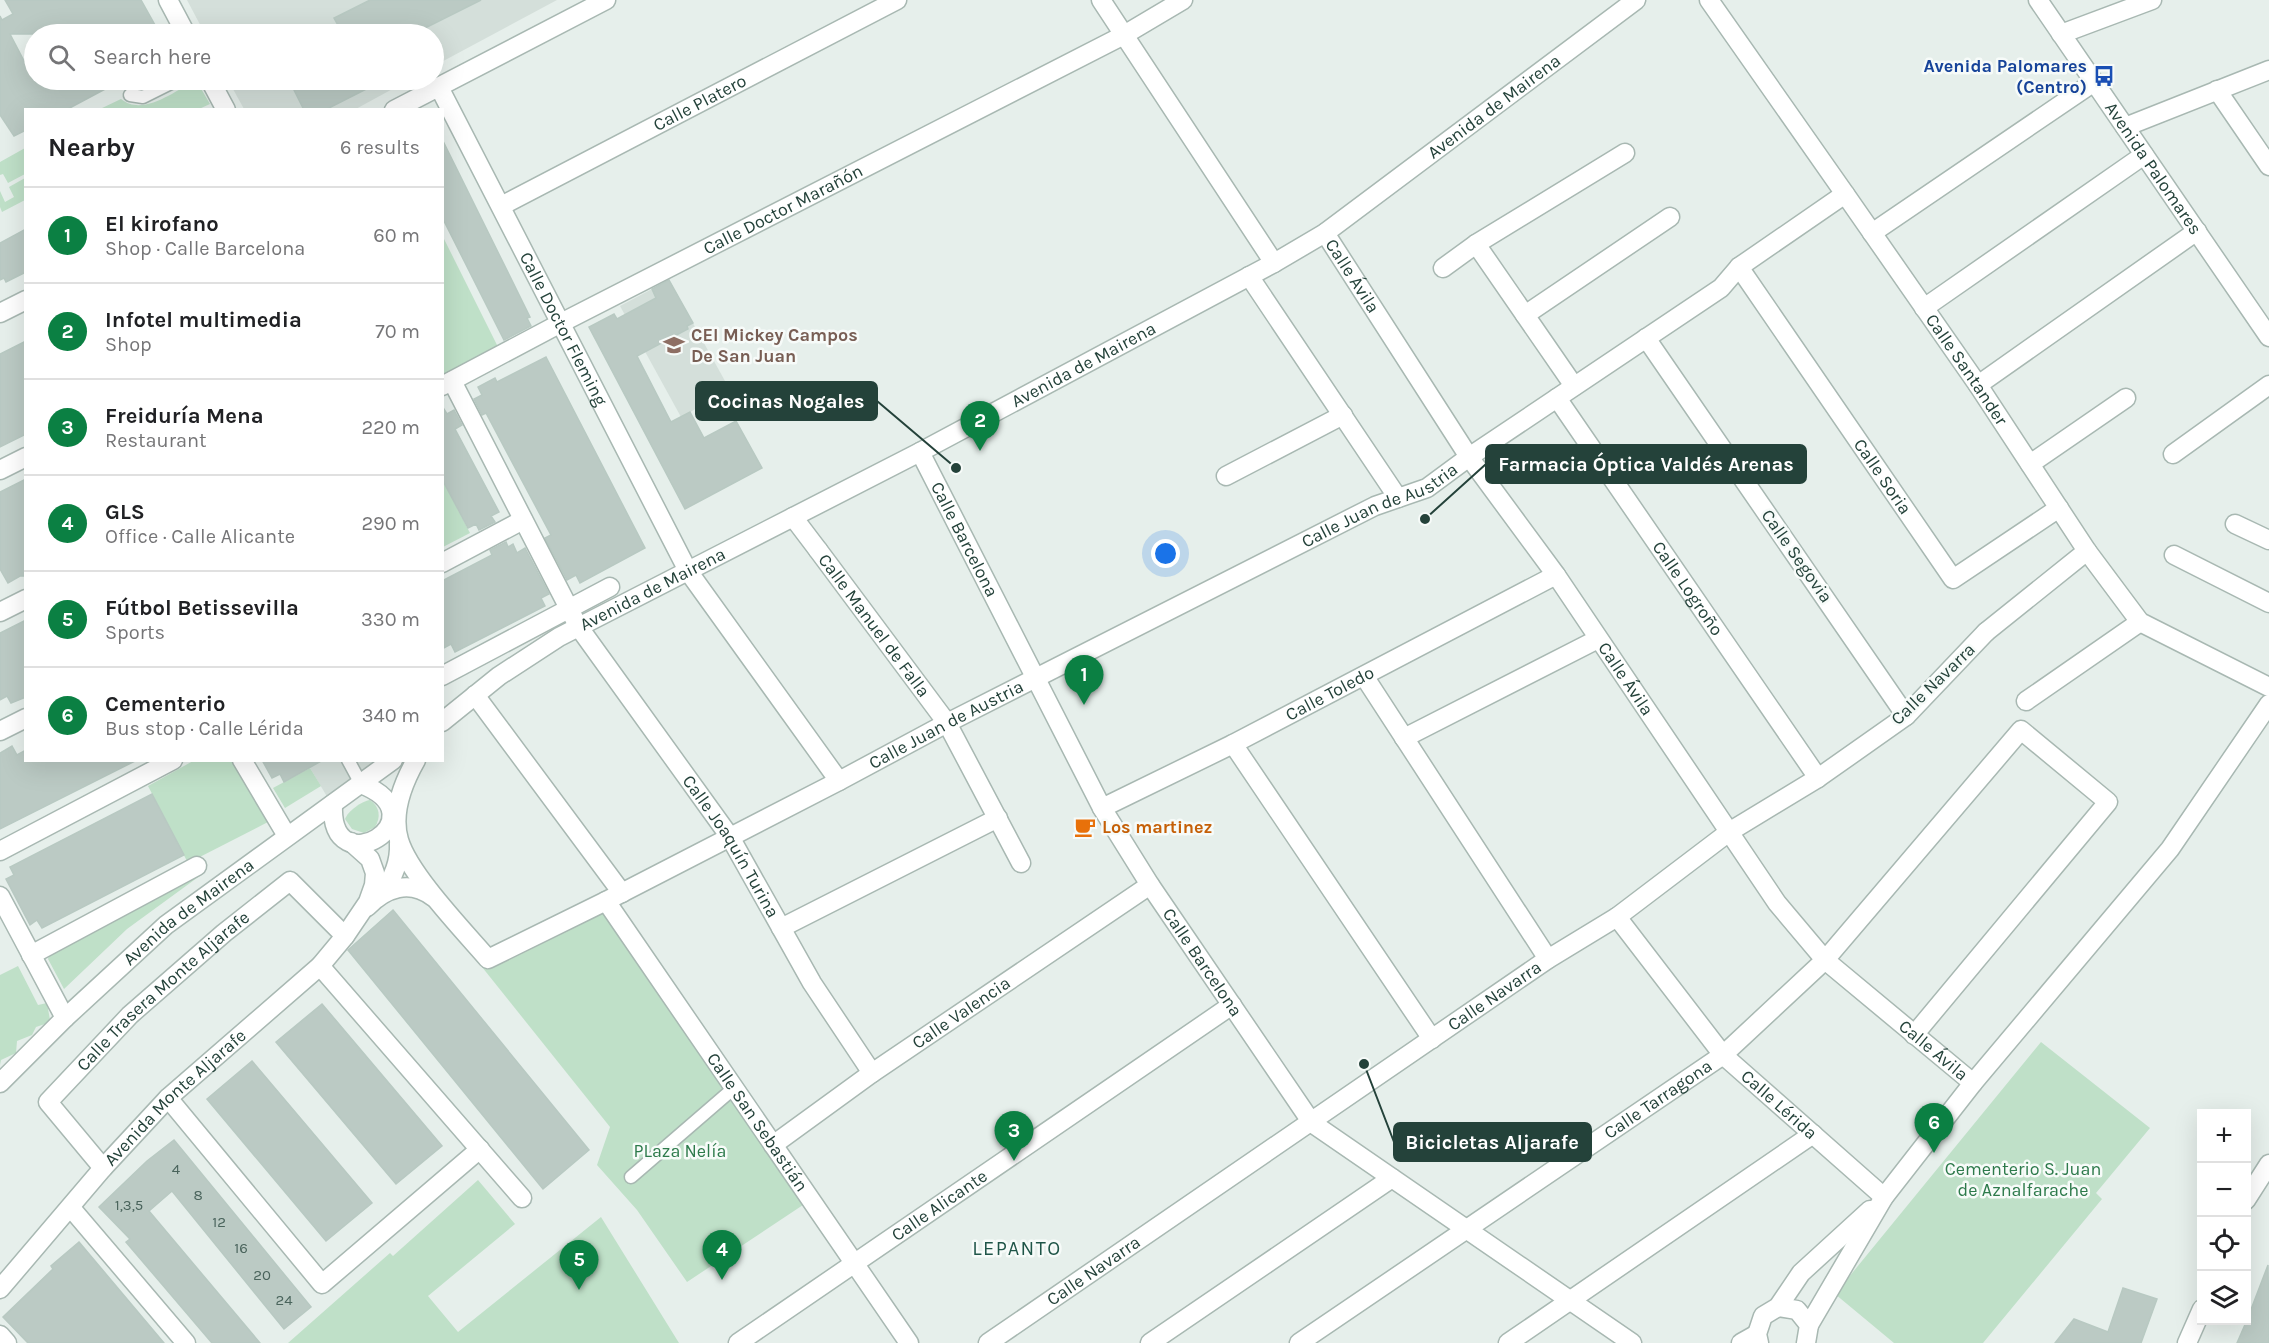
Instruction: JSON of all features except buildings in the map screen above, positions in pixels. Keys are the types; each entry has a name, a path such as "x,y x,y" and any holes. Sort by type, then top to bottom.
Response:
{"street":[{"path":"168,0 181,24"},
{"path":"444,84 606,0"},
{"name":"Calle Platero","path":"501,206 897,0"},
{"path":"1101,0 1274,263"},
{"name":"Calle Doctor Marañón","path":"447,384 559,324 1124,35 1183,0"},
{"name":"Avenida de Mairena","path":"446,720 475,695 523,660 578,626 920,452 1250,276 1325,233 1636,0"},
{"name":"Calle Santander","path":"1708,0 1978,385 2087,551 2140,622 2269,687"},
{"name":"Avenida Palomares","path":"2037,0 2269,337"},
{"path":"2061,34 2152,0"},
{"path":"2125,127 2269,70"},
{"path":"1872,233 2094,82"},
{"path":"215,90 225,108"},
{"path":"398,108 433,90"},
{"name":"Calle Doctor Fleming","path":"441,90 688,571 839,781"},
{"path":"2217,90 2269,166"},
{"path":"1443,268 1476,244 1625,153"},
{"path":"1924,308 2144,155"},
{"name":"Calle Juan de Austria","path":"398,836 410,862 488,959 614,897 947,723 1375,506 1427,488 1469,457 1721,288 1739,267 1845,194"},
{"path":"1525,315 1670,217"},
{"path":"1978,385 2197,231"},
{"name":"Calle Ávila","path":"1325,233 1469,457 1556,575 1777,903 1826,960 1973,1083"},
{"path":"1476,244 1574,386"},
{"name":"Calle Soria","path":"1739,267 1953,579 2059,508"},
{"path":"1250,276 1398,498"},
{"path":"0,313 24,301"},
{"name":"Calle Segovia","path":"1646,338 1906,716"},
{"name":"Calle Joaquín Turina","path":"447,384 523,520 578,626 730,837 812,982 873,1073"},
{"path":"2173,454 2269,385"},
{"name":"Calle Logroño","path":"1557,398 1818,778"},
{"path":"2030,464 2127,398"},
{"path":"1226,476 1343,416"},
{"name":"Calle Barcelona","path":"920,452 1102,808 1150,885 1312,1123 1632,1343"},
{"path":"0,470 24,458"},
{"name":"Calle Manuel de Falla","path":"793,517 947,723 1021,863"},
{"path":"444,562 523,520"},
{"path":"2235,524 2269,540"},
{"name":"Calle Navarra","path":"988,1343 1548,960 1617,917 1729,832 1818,778 1906,716 1986,632 2087,551"},
{"path":"2174,555 2269,603"},
{"name":"Calle Toledo","path":"1102,808 1233,744 1556,575"},
{"path":"444,675 610,586"},
{"path":"0,612 24,600"},
{"path":"2026,701 2140,622"},
{"path":"1404,738 1598,639"},
{"path":"1364,676 1548,960"},
{"name":"Calle San Sebastián","path":"475,695 614,897 734,1088 909,1343"},
{"path":"1808,1334 1884,1197 1973,1083 2170,849 2269,704"},
{"path":"0,731 24,719"},
{"name":"Calle Tarragona","path":"1299,1343 1723,1055 1826,960 2021,730 2108,802 1914,1035"},
{"path":"1233,744 1432,1039"},
{"path":"0,851 169,762"},
{"path":"243,762 287,836"},
{"name":"Avenida de Mairena","path":"0,1083 65,1018 166,925 390,762"},
{"path":"359,916 381,894 392,878 399,858 398,807 415,762"},
{"path":"361,784 382,794 390,806 398,836"},
{"path":"333,804 335,828 345,839 392,878 429,894 441,903"},
{"path":"351,842 365,844 384,834 390,821 390,806"},
{"path":"781,928 998,818"},
{"path":"359,916 368,902 374,885 375,873 370,859"},
{"path":"31,955 197,866"},
{"name":"Calle Trasera Monte Aljarafe","path":"103,1168 48,1102 130,1015 224,933 290,881 345,936"},
{"name":"Calle Valencia","path":"773,1145 873,1073 1150,885"},
{"path":"381,894 400,887 417,888"},
{"path":"0,896 65,1018"},
{"name":"Avenida Monte Aljarafe","path":"0,1289 103,1168 168,1098 320,966 359,916"},
{"name":"Calle Lérida","path":"1617,917 1723,1055 1884,1197"},
{"path":"320,966 522,1198"},
{"name":"Calle Alicante","path":"738,1343 1232,1005"},
{"path":"168,1098 322,1284 480,1149"},
{"path":"1508,1343 1813,1134"},
{"path":"2251,1193 2269,1164"},
{"path":"1150,1343 1392,1178"},
{"path":"1754,1341 1762,1316 1778,1307 1801,1273 1884,1197"},
{"path":"71,1208 186,1343"},
{"path":"1778,1307 1797,1310 1808,1334"},
{"path":"2187,1343 2197,1320"},
{"path":"0,1335 7,1343"}],"lane":[{"path":"129,95 142,97 156,90"},
{"path":"349,762 361,784"},
{"path":"631,1177 734,1088"}],"shaded area":[{"path":"187,0 557,0 444,61 444,24 200,24"},
{"path":"234,90 391,90 358,108 243,108"},
{"name":"CEI Mickey Campos De San Juan","path":"669,280 730,390 681,417 620,306"},
{"path":"307,762 386,762 332,805"}],"green space":[{"path":"179,90 202,90 210,104 201,108 102,108 121,99 130,104 139,105 149,104"},
{"path":"24,149 24,175 8,183 3,174 0,175 0,162"},
{"path":"24,179 24,201 2,212 0,191 5,202 14,197 9,187"},
{"path":"444,239 502,355 444,385"},
{"path":"444,483 470,533 444,546"},
{"path":"191,762 235,762 268,822 188,863 148,786"},
{"path":"310,768 321,786 285,808 273,788"},
{"path":"370,800 378,812 375,827 364,833 352,829 345,819 356,807"},
{"path":"200,872 201,875 127,929 64,989 48,959 49,956"},
{"name":"PLaza Nelía","path":"602,911 803,1205 687,1282 637,1210 597,1165 610,1127 482,967"},
{"path":"18,966 38,1005 47,1003 50,1020 36,1027 32,1035 17,1041 16,1053 1,1060 0,1065 0,975"},
{"name":"Cementerio S. Juan de Aznalfarache","path":"2041,1042 2150,1128 2096,1193 2102,1199 1983,1343 1894,1343 1835,1294"},
{"path":"478,1180 515,1224 428,1296 458,1332 601,1217 679,1343 288,1343 390,1253 393,1256"}],"place":[{"name":"Avenida Palomares (Centro)","path":"2104,76"},
{"name":"CEI Mickey Campos De San Juan","path":"674,345"},
{"name":"Infotel multimedia","path":"980,451"},
{"name":"Cocinas Nogales","path":"956,468"},
{"name":"Farmacia Óptica Valdés Arenas","path":"1425,519"},
{"name":"El kirofano","path":"1084,705"},
{"name":"Los martinez","path":"1085,827"},
{"name":"Bicicletas Aljarafe","path":"1364,1064"},
{"name":"Cementerio","path":"1934,1153"},
{"name":"Freiduría Mena","path":"1014,1161"},
{"name":"GLS","path":"722,1280"},
{"name":"Fútbol Betissevilla","path":"579,1290"}],"district":[{"name":"LEPANTO","path":"1017,1248"}]}
